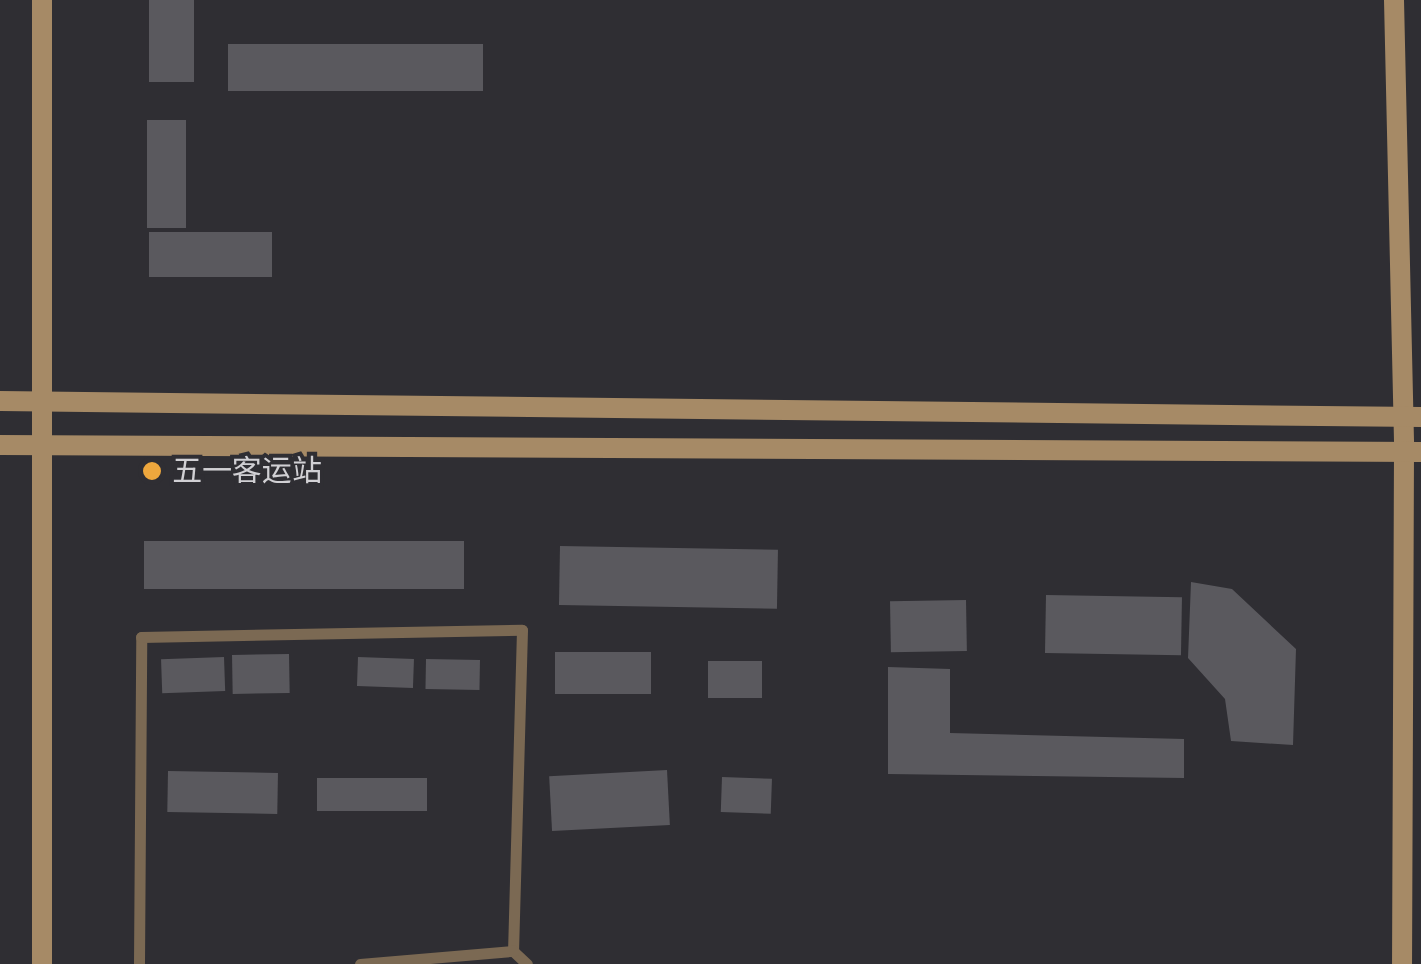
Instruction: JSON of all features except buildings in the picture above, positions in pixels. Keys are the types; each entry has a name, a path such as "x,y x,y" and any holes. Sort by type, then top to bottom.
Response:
{"main road":[{"path":"42,0 42,964"},
{"path":"1394,0 1412,417 1402,964"},
{"path":"0,401 1412,417"},
{"path":"0,445 1412,452"}],"lane":[{"path":"139,964 141,637 522,630 513,950 527,964"},
{"path":"360,964 513,950"}],"place":[{"name":"五一客运站","path":"152,471"}]}
